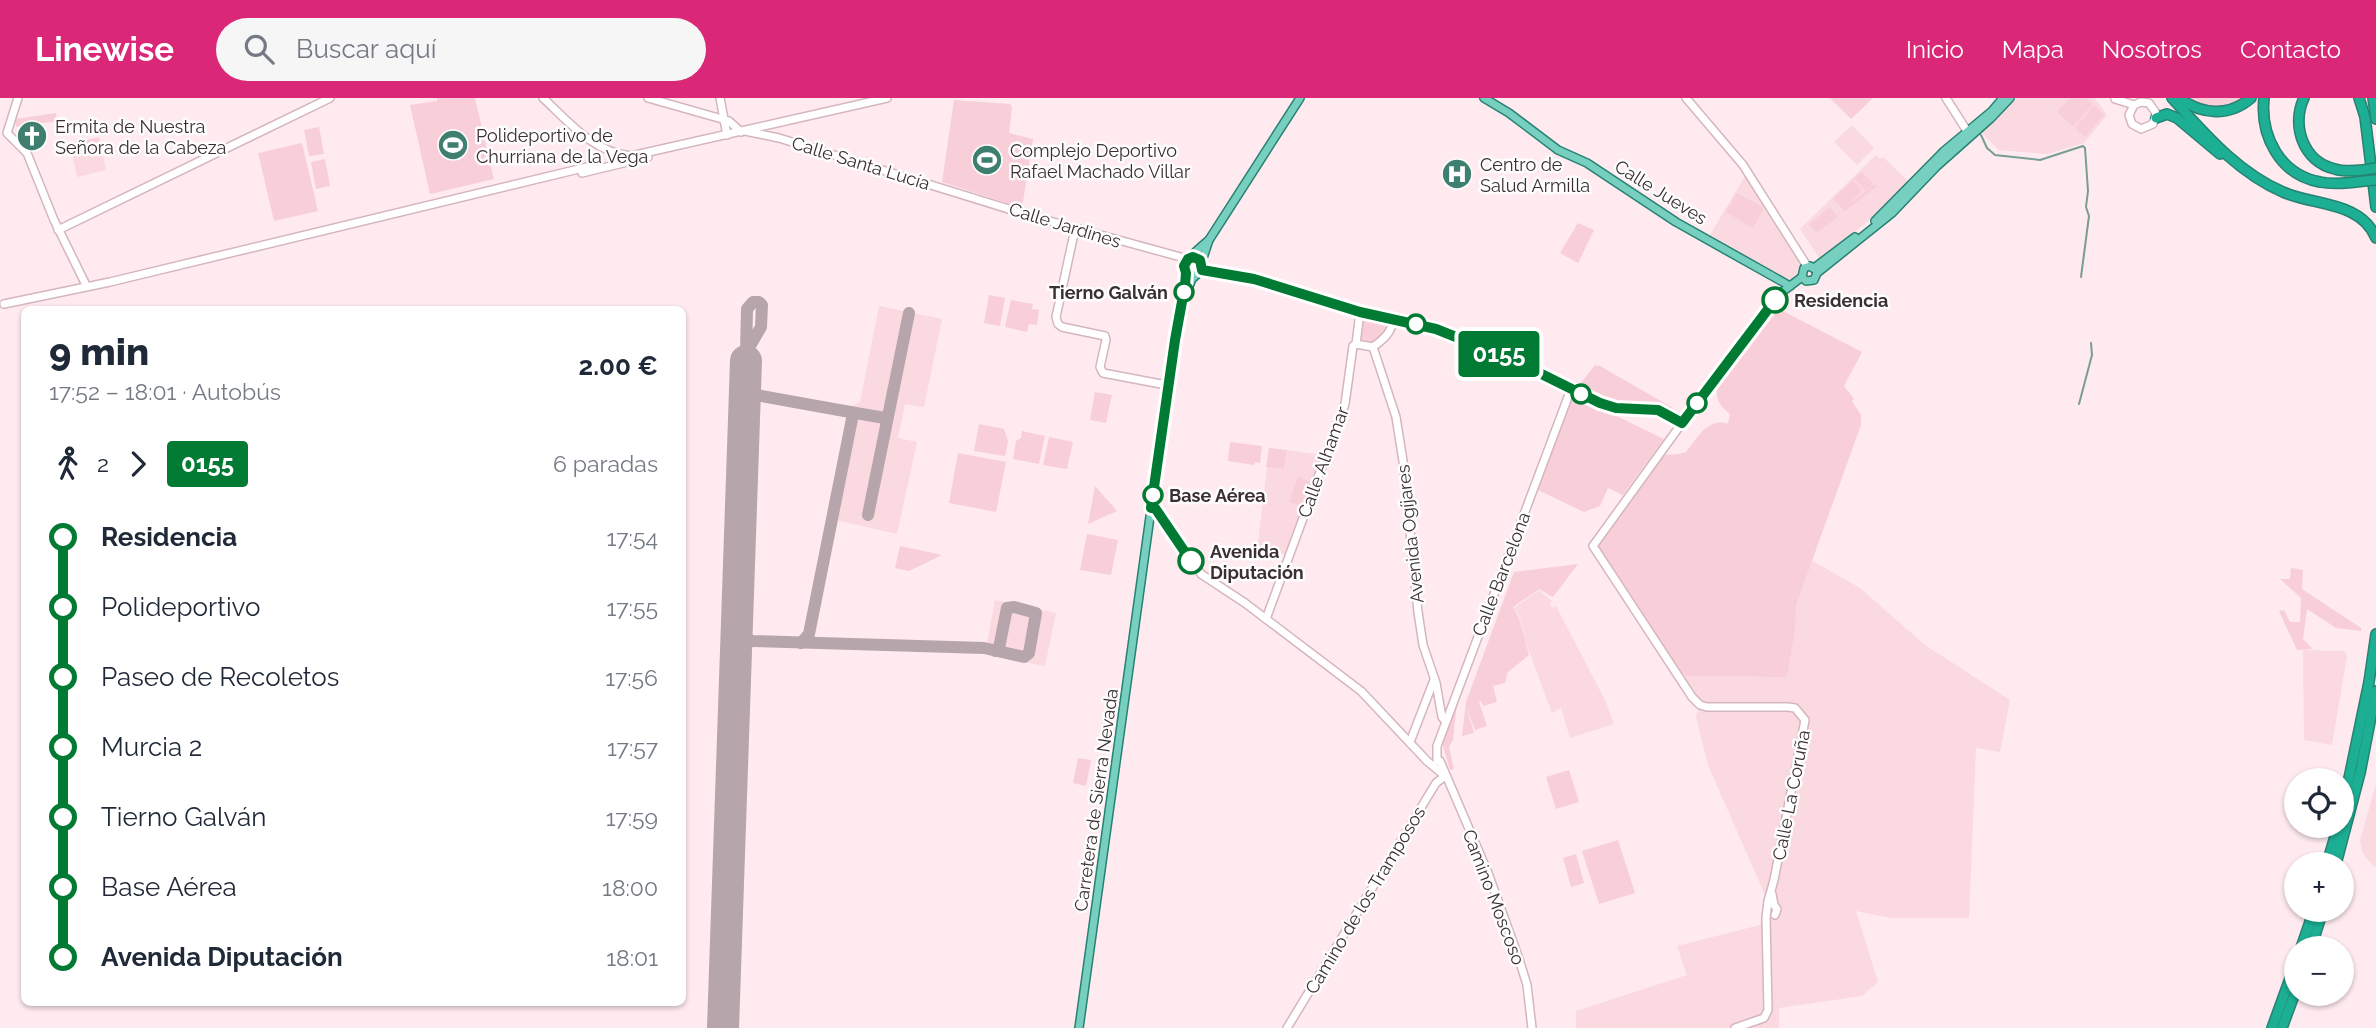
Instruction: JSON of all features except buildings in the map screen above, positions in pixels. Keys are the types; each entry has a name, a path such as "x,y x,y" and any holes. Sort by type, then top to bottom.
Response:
{"highway":[{"path":"2172,98 2234,162"},
{"path":"2179,98 2194,108 2215,113 2233,110 2251,98"},
{"path":"2264,98 2266,134 2273,149 2289,168 2305,178 2322,183 2376,180"},
{"path":"2304,98 2298,121 2300,137 2308,152 2321,163 2336,170 2376,168"},
{"path":"2359,98 2365,117 2376,207"},
{"path":"2372,98 2376,119"},
{"path":"2156,118 2167,114 2177,118 2218,153 2282,192 2348,211 2364,220 2376,238"},
{"path":"2351,768 2376,635"},
{"path":"2339,852 2360,773 2376,691"},
{"path":"2272,1028 2284,995"},
{"path":"2282,1028 2290,1006"}],"main road":[{"path":"1153,508 1189,286 1190,275 1184,266 1209,240 1300,98"},
{"name":"Calle Jueves","path":"1483,98 1509,113 1558,150 1587,163 1676,222 1790,286"},
{"path":"1802,277 1812,281 1813,269 1879,217 1944,151 1992,111 2003,98"},
{"path":"1802,277 1802,271 1813,269 1892,213 1936,167 2010,98"},
{"path":"1203,267 1209,240"},
{"path":"1190,258 1197,257 1203,267"},
{"path":"1153,508 1169,380 1190,275 1203,267 1254,279 1360,312 1436,329 1511,359 1608,406 1658,410 1682,423 1778,295 1802,277"},
{"name":"Carretera de Sierra Nevada","path":"1079,1028 1153,508"}],"street":[{"path":"18,98 7,133 27,153 58,230 84,280 100,284"},
{"path":"58,230 330,98"},
{"path":"543,98 592,143 615,158"},
{"name":"Calle Santa Lucía","path":"649,98 729,121 743,132 777,136 944,188"},
{"path":"720,98 727,135"},
{"path":"472,195 587,172 600,162 615,158 639,159 727,135 887,98"},
{"path":"1687,98 1743,165 1813,269"},
{"path":"1946,98 1968,131"},
{"path":"2114,98 2137,102 2148,100 2155,109 2156,118 2150,127 2141,129 2133,124 2114,98"},
{"path":"2129,116 2137,102"},
{"name":"Calle Santa Lucía","path":"777,136 778,124"},
{"name":"Calle Santa Lucía","path":"765,127 777,136"},
{"path":"2,304 84,280 126,274 249,247 472,195 615,158 718,138"},
{"path":"592,143 600,162"},
{"name":"Calle Jardines","path":"944,188 1075,229 1190,258"},
{"path":"1075,229 1056,317 1058,324 1105,336 1100,367 1103,373 1161,384 1169,380 1176,361"},
{"path":"2,304 100,284 249,247"},
{"path":"166,268 179,262"},
{"path":"77,289 84,280"},
{"name":"Calle Alhamar","path":"1266,619 1345,404 1360,312"},
{"path":"1356,344 1373,347 1386,337 1394,319"},
{"name":"Avenida Ogíjares","path":"1373,347 1396,417 1423,645 1445,721"},
{"path":"1161,384 1167,396"},
{"name":"Calle Barcelona","path":"1431,760 1569,388"},
{"name":"Calle La Coruña","path":"1682,423 1593,546 1692,697 1700,705 1788,706 1795,708 1805,720 1766,926 1768,1010 1764,1018 1735,1028"},
{"path":"1153,508 1201,574 1361,691 1431,760"},
{"path":"1410,742 1435,679"},
{"name":"Camino Moscoso","path":"1431,760 1453,788 1488,873 1527,985 1531,1026"},
{"name":"Camino de los Tramposos","path":"1287,1028 1436,783 1445,776"}],"shaded area":[{"name":"Polideportivo de Churriana de la Vega","path":"437,98 475,98 494,179 430,194 410,105 437,101"},
{"path":"1830,98 1873,98 1851,119"},
{"path":"2015,98 2095,98 2107,115 2084,143 2047,154 1999,150 1981,132"},
{"path":"2070,98 2086,98 2093,104 2073,126 2057,112"},
{"path":"2186,98 2247,98 2216,108"},
{"name":"Complejo Deportivo Rafael Machado Villar","path":"954,100 1010,104 1012,107 1009,133 1033,139 1022,208 942,182"},
{"path":"2094,105 2104,114 2085,137 2075,128"},
{"path":"56,113 57,121 16,127 15,119"},
{"path":"1852,125 1874,148 1857,165 1834,142"},
{"path":"319,127 324,154 309,156 304,130"},
{"path":"99,137 106,170 77,177 70,143"},
{"path":"99,138 102,153 82,157 79,142"},
{"path":"302,143 318,211 274,221 258,153"},
{"path":"1876,155 1880,159 1883,157 1909,182 1881,211 1820,259 1800,229"},
{"path":"325,159 330,186 316,189 311,162"},
{"path":"1861,172 1873,183 1868,189 1875,184 1877,186 1845,211 1833,199 1853,180 1862,190 1846,206 1866,191 1854,179"},
{"path":"1745,176 1801,262 1797,274 1789,280 1710,235"},
{"path":"1737,193 1764,208 1753,228 1726,212"},
{"path":"1830,207 1838,217 1817,233 1809,224"},
{"path":"1578,223 1594,230 1578,263 1560,253"},
{"path":"989,295 1005,298 1000,326 984,323"},
{"path":"1011,300 1033,304 1032,309 1039,310 1037,325 1029,324 1027,332 1005,327"},
{"path":"879,306 942,319 924,407 905,404 898,438 917,442 897,534 827,518 849,408 860,402"},
{"path":"1775,307 1862,352 1844,386 1861,415 1861,425 1796,605 1795,631 1787,677 1680,675 1598,550 1599,544 1647,475 1650,476 1650,470 1660,458 1686,452 1699,435 1714,423 1728,424 1730,414 1720,404 1717,396 1719,382"},
{"path":"1362,315 1390,320 1388,330 1373,345 1359,342"},
{"path":"1595,365 1673,408 1671,411 1652,406 1614,404 1577,388"},
{"path":"1095,392 1112,395 1106,423 1090,420"},
{"path":"1573,395 1664,439 1623,495 1608,488 1600,506 1584,512 1536,489"},
{"path":"979,424 1004,429 1008,441 1005,456 974,451"},
{"path":"1022,431 1045,436 1039,464 1013,459 1016,441 1021,438"},
{"path":"1049,437 1073,442 1067,469 1043,465"},
{"path":"1230,442 1262,446 1260,463 1255,462 1254,465 1228,461"},
{"path":"1269,448 1287,450 1284,469 1266,467"},
{"path":"1287,450 1322,455 1288,552 1257,551 1267,467 1284,469"},
{"path":"958,453 1006,462 996,512 949,503"},
{"path":"1298,477 1311,482 1302,506 1289,502"},
{"path":"1095,486 1117,511 1088,524"},
{"path":"1087,534 1118,540 1111,575 1080,570"},
{"path":"900,546 942,555 909,571 895,568"},
{"path":"1811,560 1860,588 1925,645 2010,700 2000,752 1976,748 1969,918 1891,918 1856,911 1878,982 1862,996 1779,1008 1779,1028 1576,1028 1576,1011 1687,975 1677,946 1760,925 1765,895 1708,765 1696,717 1700,703 1680,675 1787,677 1795,631 1796,605"},
{"path":"1578,564 1553,597 1539,589 1513,607 1519,618 1529,655 1507,673 1505,683 1493,686 1497,702 1483,706 1481,701 1479,702 1487,726 1475,730 1466,706 1474,733 1462,736 1466,702 1514,572"},
{"path":"2291,568 2303,570 2302,589 2361,628 2361,631 2336,628 2307,609 2303,639 2313,649 2297,650 2279,611 2284,610 2290,622 2300,622 2301,598 2280,579 2290,579"},
{"path":"1539,590 1552,601 1550,605 1553,608 1556,606 1606,702 1614,724 1570,738 1561,708 1552,713 1526,643 1519,615 1514,608"},
{"path":"995,600 1056,613 1045,666 985,654"},
{"path":"2303,650 2344,651 2347,656 2332,745 2304,740"},
{"path":"1457,703 1453,740 1449,747 1454,769 1450,770 1442,743"},
{"path":"1078,758 1091,760 1086,786 1073,783"},
{"path":"1569,770 1579,802 1556,809 1546,777"},
{"path":"2376,784 2374,867 2362,852 2360,840"},
{"path":"1618,840 1635,893 1599,904 1582,851"},
{"path":"1576,854 1584,883 1571,887 1563,858"}],"waterway":[{"path":"1981,135 1987,148 1995,155 2040,160 2083,146 2085,148 2088,191 2086,207 2089,216 2081,277"},
{"path":"2079,404 2092,355 2091,343"}],"taxiway":[{"path":"753,302 762,305 761,327 746,353 747,309 753,302"},
{"path":"868,515 909,313"},
{"path":"745,393 853,414 809,634 801,643"},
{"path":"850,412 885,418 888,415"},
{"path":"737,623 742,636 752,641 984,648 1024,657 1029,653 1036,613 1014,607 1007,608 999,648 995,651"},
{"path":"736,657 740,647 752,641"}],"runway":[{"path":"723,1028 746,361"}],"bus line":[{"name":"0155","path":"1191,561 1155,508 1151,508 1185,285 1184,266 1188,259 1197,257 1203,264 1202,270 1254,279 1360,312 1436,329 1511,359 1600,403 1616,408 1658,410 1682,423 1775,300"}],"place":[{"name":"Ermita de Nuestra Señora de la Cabeza","path":"32,136"},
{"name":"Polideportivo de Churriana de la Vega","path":"453,145"},
{"name":"Complejo Deportivo Rafael Machado Villar","path":"987,160"},
{"name":"Centro de Salud Armilla","path":"1457,174"},
{"name":"Tierno Galván","path":"1184,292"},
{"name":"Residencia","path":"1775,300"},
{"name":"Base Aérea","path":"1153,495"},
{"name":"Avenida Diputación","path":"1191,561"}]}
